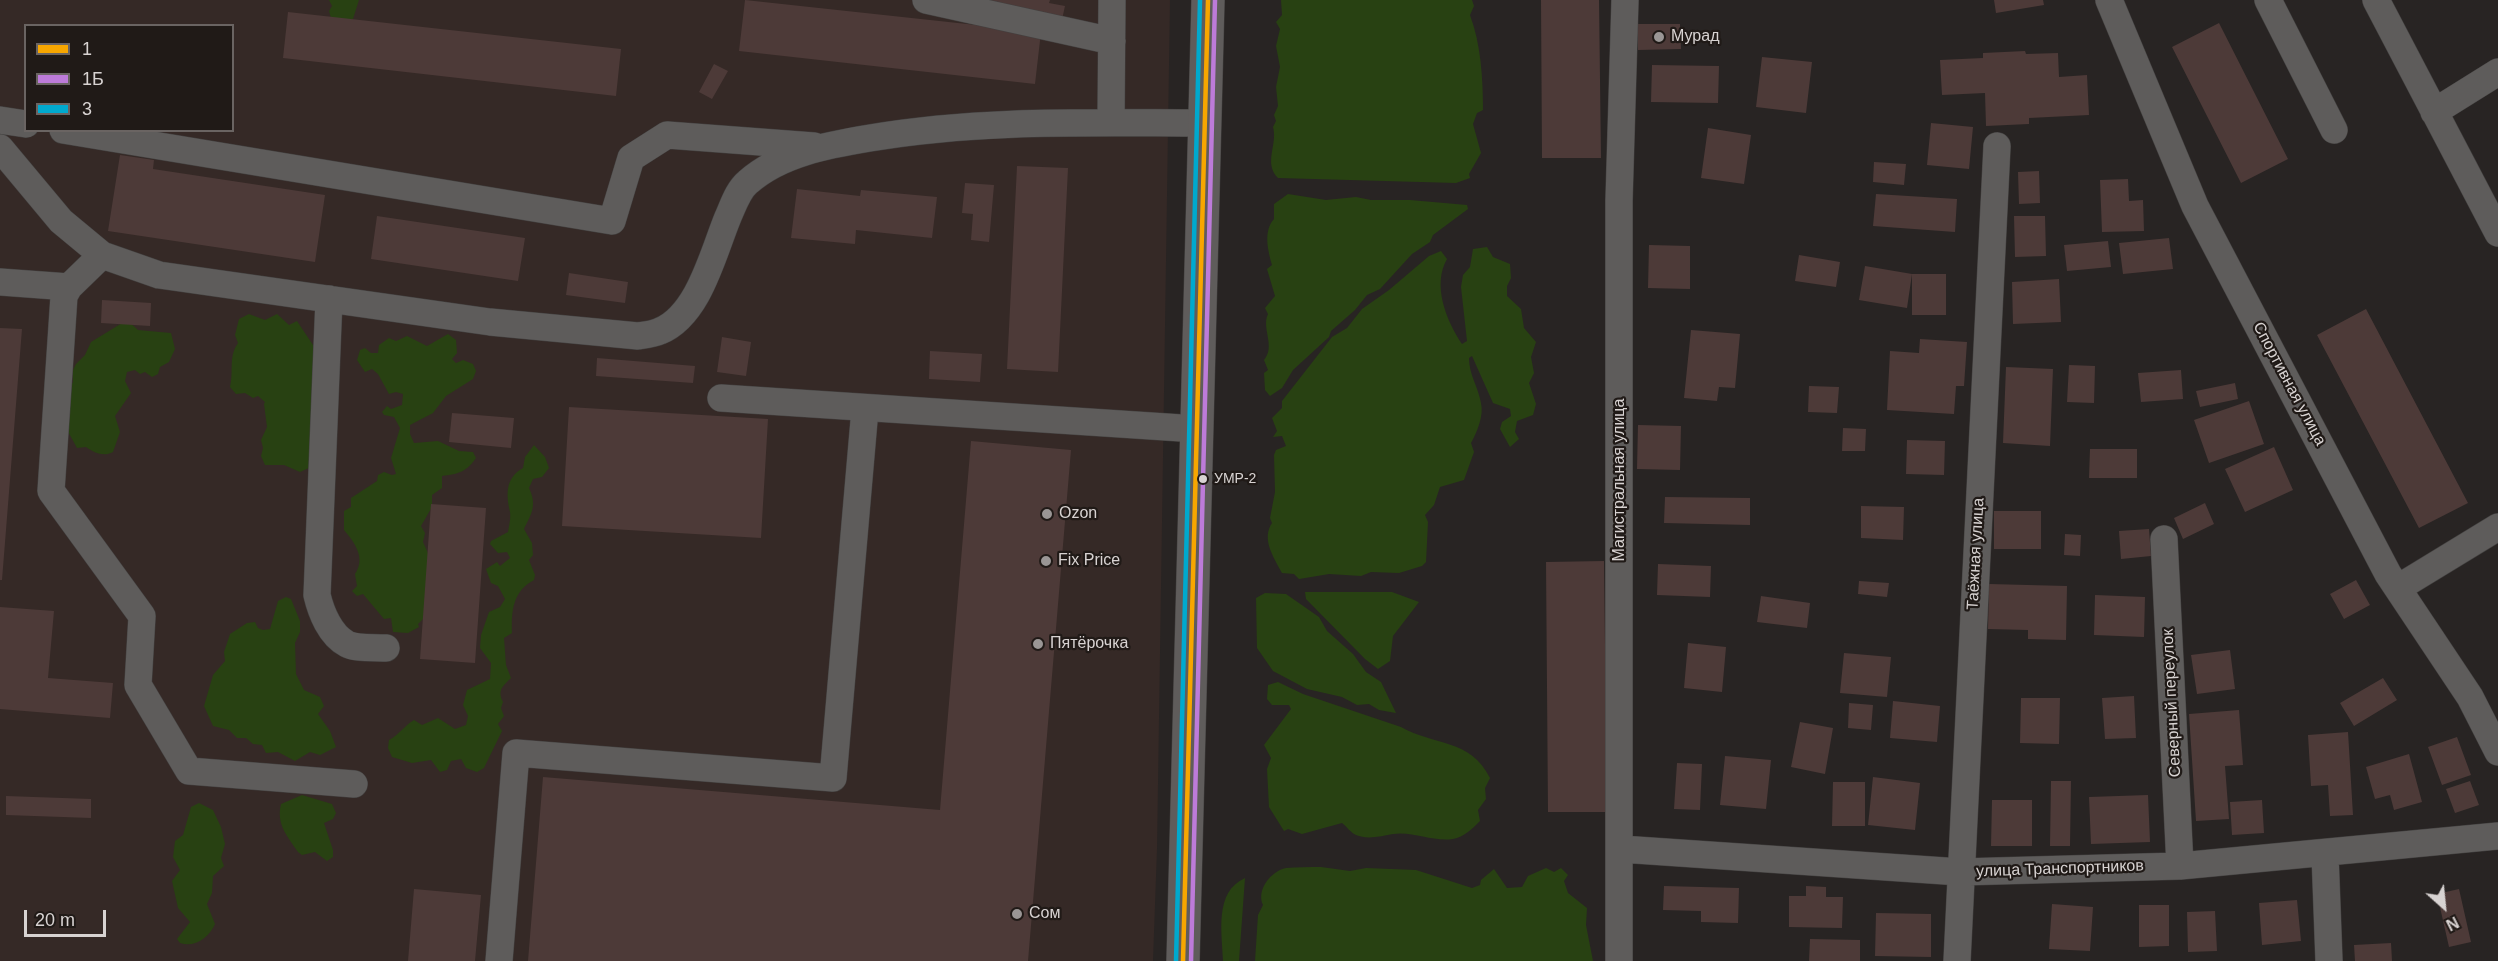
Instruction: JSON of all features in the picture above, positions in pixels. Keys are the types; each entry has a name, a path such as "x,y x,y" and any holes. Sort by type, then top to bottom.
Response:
{"main road":[{"path":"1182,961 1208,0"}],"street":[{"path":"926,0 1112,41"},
{"path":"1111,123 1112,0"},
{"name":"Магистральная улица","path":"1619,961 1621,849 1619,201 1625,0"},
{"name":"Спортивная улица","path":"2109,0 2195,206 2388,574 2470,697 2498,752"},
{"path":"2268,0 2334,130"},
{"path":"2376,0 2498,233"},
{"path":"2434,112 2498,72"},
{"path":"0,120 24,124"},
{"path":"75,132 612,221 631,158 667,135 820,146 925,129 1005,123 1205,123"},
{"path":"0,148 60,221 102,255 159,275 501,323 638,336 660,331 678,320 693,301 735,202 746,184 767,168 820,146"},
{"name":"Таёжная улица","path":"1957,961 1996,146"},
{"path":"102,255 69,287 64,296 51,491 142,616 138,685 189,771 354,784"},
{"path":"0,282 69,287"},
{"path":"329,299 317,595 321,611 332,629 348,644 386,648"},
{"path":"721,398 1197,429"},
{"path":"499,961 516,753 833,778 865,409"},
{"path":"2398,588 2498,527"},
{"name":"Северный переулок","path":"2164,539 2180,866"},
{"name":"улица Транспортников","path":"1621,849 1960,872 2180,866 2498,836"},
{"path":"2325,854 2329,961"}],"shaded area":[{"path":"0,0 1170,0 1157,849 1153,961 0,961"}],"green space":[{"path":"329,0 359,0 353,19 341,22 331,18 329,11 332,6"},
{"path":"1281,0 1472,0 1474,6 1470,15 1481,62 1483,110 1477,113 1473,124 1481,153 1469,174 1470,178 1456,183 1278,178 1271,160 1273,127 1276,121 1274,115 1278,106 1276,87 1280,67 1276,46 1280,29 1276,22 1282,15"},
{"path":"1288,194 1326,200 1356,197 1371,200 1410,200 1467,205 1468,209 1433,235 1430,242 1412,254 1380,289 1367,295 1355,310 1331,331 1329,337 1293,370 1282,388 1270,396 1265,390 1264,373 1268,370 1264,360 1269,349 1266,325 1268,314 1265,308 1275,296 1267,269 1272,265 1267,235 1274,219 1274,204"},
{"path":"1487,247 1493,257 1510,264 1511,278 1507,286 1507,296 1521,309 1524,328 1536,342 1531,357 1534,373 1529,383 1536,404 1533,415 1517,421 1515,432 1519,439 1510,447 1500,429 1502,422 1511,416 1510,409 1493,403 1472,356 1469,358 1469,364 1482,408 1476,434 1471,443 1474,452 1464,480 1440,487 1434,505 1425,515 1428,522 1426,562 1422,566 1399,573 1371,572 1361,576 1329,574 1299,579 1294,574 1282,573 1270,548 1268,535 1272,523 1270,518 1275,492 1274,455 1276,450 1286,446 1282,436 1273,437 1277,431 1272,418 1282,408 1282,401 1332,337 1347,328 1362,309 1389,290 1429,256 1441,251 1447,259 1441,280 1446,313 1462,344 1467,341 1461,287 1463,275 1470,267 1473,249"},
{"path":"249,314 265,320 277,314 289,325 297,321 317,351 313,466 300,472 284,465 265,465 261,456 263,448 261,440 267,427 265,402 258,396 253,398 245,393 236,394 230,387 232,359 238,343 235,335 239,319"},
{"path":"127,320 138,330 171,333 175,349 169,362 160,367 158,374 152,377 145,372 140,374 135,370 127,372 125,381 131,393 115,416 120,432 113,452 103,454 86,447 77,448 61,419 63,412 71,402 67,392 73,382 72,372 85,355 91,342"},
{"path":"448,334 456,340 457,353 452,359 456,363 463,360 473,364 476,371 473,379 446,396 433,413 410,425 410,434 414,443 438,441 459,451 473,452 476,458 462,472 442,476 442,488 432,495 432,507 421,526 425,533 423,542 437,573 424,618 418,624 419,627 408,633 393,632 391,618 384,619 363,594 357,596 352,591 357,586 355,574 359,556 355,545 344,530 344,511 351,507 351,498 377,481 378,475 384,472 396,474 391,458 400,428 394,417 384,415 382,412 387,406 391,409 402,405 403,394 396,392 389,394 378,374 372,369 365,372 357,360 360,350 365,348 371,353 378,353 379,345 389,338 396,341 407,336 427,346"},
{"path":"534,445 545,457 549,468 542,477 533,479 529,488 533,499 533,509 524,529 532,543 533,555 529,560 535,575 534,580 522,590 515,602 512,633 504,638 506,665 511,678 501,691 503,702 501,708 504,716 498,724 502,731 484,768 477,772 466,768 461,759 451,761 447,770 440,772 431,760 412,763 392,757 388,748 389,740 414,720 422,725 438,718 455,729 466,725 468,716 463,705 467,690 490,679 491,663 480,648 481,635 489,612 500,607 505,599 498,586 491,583 486,569 497,562 500,566 510,558 507,552 498,553 490,544 491,541 508,532 510,517 508,487 513,477 523,468 525,457"},
{"path":"1305,592 1392,592 1419,602 1393,636 1390,661 1378,669 1365,659 1306,599"},
{"path":"1265,593 1286,594 1319,617 1327,631 1353,654 1366,672 1381,682 1396,713 1379,710 1369,704 1357,705 1342,697 1307,689 1273,671 1257,648 1256,598"},
{"path":"286,597 291,599 300,621 300,632 295,643 296,674 304,690 320,697 324,706 318,714 330,731 336,747 320,755 310,752 295,761 278,752 266,753 262,745 253,744 246,738 237,738 229,730 213,726 204,706 213,675 225,661 224,652 230,634 247,623 255,622 258,628 270,629 278,601"},
{"path":"1278,682 1303,694 1462,749 1482,765 1490,778 1485,788 1486,799 1478,810 1480,821 1461,836 1446,840 1400,833 1365,837 1354,834 1342,823 1302,834 1288,829 1284,831 1269,807 1267,769 1271,758 1264,745 1291,709 1289,705 1272,705 1267,699 1268,685"},
{"path":"302,795 332,804 336,813 333,819 324,823 333,850 333,857 327,861 315,852 302,855 298,852 281,824 281,804"},
{"path":"199,803 213,810 221,827 225,844 221,858 224,866 213,876 212,893 207,904 215,924 201,941 185,944 180,943 177,939 190,922 178,908 172,881 180,870 173,857 175,841 183,835 191,807"},
{"path":"1321,867 1350,871 1366,868 1416,870 1472,888 1480,885 1481,880 1494,869 1507,888 1522,887 1528,876 1546,868 1554,872 1561,868 1568,875 1564,881 1568,893 1587,908 1586,925 1593,961 1255,961 1258,915 1263,905 1261,899 1266,882 1275,873 1286,868"},
{"path":"1245,878 1239,961 1223,961 1221,926 1224,903 1235,884"}],"building":[{"path":"745,0 1041,32 1035,84 739,51"},
{"path":"961,0 1050,0 1049,3 1065,6 1061,24"},
{"path":"1541,0 1599,0 1601,158 1542,158"},
{"path":"1994,0 2043,0 2044,5 1996,13"},
{"path":"288,12 621,49 616,96 283,58"},
{"path":"2219,23 2288,159 2241,183 2172,47"},
{"name":"Мурад","path":"1638,24 1680,24 1681,49 1638,50"},
{"path":"2025,51 2026,54 2058,53 2059,77 2087,75 2089,115 2029,118 2029,124 1986,126 1985,93 1942,95 1940,60 1983,58 1983,53"},
{"path":"1762,57 1812,62 1806,113 1756,107"},
{"path":"714,64 728,71 712,99 699,92"},
{"path":"1652,65 1719,66 1718,103 1651,102"},
{"path":"1931,123 1973,127 1969,169 1927,165"},
{"path":"1708,128 1751,135 1744,184 1701,178"},
{"path":"120,155 154,160 153,169 325,195 315,262 108,231"},
{"path":"1874,162 1906,164 1904,185 1873,182"},
{"path":"1017,166 1068,168 1058,372 1007,369"},
{"path":"2039,171 2040,203 2019,204 2018,172"},
{"path":"2128,179 2129,201 2143,200 2144,231 2102,232 2100,180"},
{"path":"965,183 994,185 989,242 971,240 973,214 962,213"},
{"path":"797,189 860,196 861,190 937,197 932,238 856,230 855,244 791,238"},
{"path":"1876,194 1957,199 1955,232 1873,226"},
{"path":"377,216 525,238 518,281 371,259"},
{"path":"2014,216 2045,216 2046,256 2015,257"},
{"path":"2169,238 2173,269 2123,274 2119,243"},
{"path":"2108,241 2111,267 2067,271 2064,245"},
{"path":"1649,245 1690,246 1690,289 1648,288"},
{"path":"1799,255 1840,262 1836,287 1795,281"},
{"path":"1865,266 1912,274 1907,308 1859,300"},
{"path":"569,273 628,282 625,303 566,295"},
{"path":"1912,274 1946,274 1946,315 1912,315"},
{"path":"2059,279 2061,322 2013,324 2012,282"},
{"path":"102,300 151,303 150,326 101,323"},
{"path":"2366,309 2468,503 2419,528 2317,335"},
{"path":"0,328 22,329 2,580 0,580"},
{"path":"1691,330 1740,334 1735,388 1719,387 1717,401 1684,398"},
{"path":"722,337 751,342 746,376 717,372"},
{"path":"1920,339 1967,342 1964,386 1956,386 1954,414 1887,410 1890,351 1919,353"},
{"path":"930,351 982,354 980,382 929,379"},
{"path":"597,358 695,366 693,383 596,376"},
{"path":"2069,365 2095,366 2094,403 2067,402"},
{"path":"2006,367 2053,369 2050,446 2003,443"},
{"path":"2181,370 2183,399 2141,402 2138,373"},
{"path":"2235,383 2238,399 2200,407 2196,391"},
{"path":"1809,386 1839,387 1837,413 1808,412"},
{"path":"2249,401 2264,444 2209,463 2194,420"},
{"path":"569,407 768,419 761,538 562,526"},
{"path":"452,413 514,418 511,448 449,442"},
{"path":"1638,425 1681,426 1680,470 1637,469"},
{"path":"1843,428 1866,429 1865,451 1842,451"},
{"path":"1907,440 1945,441 1944,475 1906,474"},
{"path":"971,441 1071,450 1028,961 528,961 543,777 940,810"},
{"path":"2274,447 2293,490 2245,512 2225,469"},
{"path":"2090,449 2137,449 2137,478 2089,478"},
{"path":"1665,497 1750,498 1750,525 1664,523"},
{"path":"2205,503 2214,524 2183,539 2174,518"},
{"path":"431,504 486,508 475,663 420,659"},
{"path":"1861,506 1904,507 1903,540 1861,538"},
{"path":"1994,511 2041,511 2041,549 1994,549"},
{"path":"2149,529 2151,556 2121,559 2119,531"},
{"path":"2065,534 2081,535 2080,556 2064,555"},
{"path":"1604,561 1607,812 1548,812 1546,562"},
{"path":"1658,564 1711,566 1710,597 1657,595"},
{"path":"2356,580 2370,605 2344,619 2330,594"},
{"path":"1859,581 1889,583 1887,597 1858,594"},
{"path":"1989,584 2067,586 2066,640 2028,639 2028,630 1988,629"},
{"path":"2095,595 2145,597 2144,637 2094,635"},
{"path":"1761,596 1810,603 1807,628 1757,622"},
{"path":"0,607 54,611 48,678 113,683 110,718 0,709"},
{"path":"1688,643 1726,647 1722,692 1684,688"},
{"path":"2230,650 2235,689 2197,694 2191,655"},
{"path":"1844,653 1891,657 1887,697 1840,693"},
{"path":"2383,678 2397,700 2354,726 2340,703"},
{"path":"2134,696 2136,738 2105,739 2102,698"},
{"path":"2021,698 2060,698 2059,744 2020,743"},
{"path":"1893,701 1940,706 1937,742 1890,738"},
{"path":"1849,703 1873,705 1871,730 1848,728"},
{"path":"2239,710 2243,765 2225,766 2229,819 2196,821 2189,714"},
{"path":"1800,722 1833,728 1825,774 1791,767"},
{"path":"2348,732 2353,815 2330,816 2328,785 2311,786 2308,735"},
{"path":"2457,737 2471,775 2442,785 2428,747"},
{"path":"2409,754 2422,802 2394,810 2390,795 2375,799 2366,767"},
{"path":"1725,756 1771,760 1766,809 1720,805"},
{"path":"1677,763 1702,764 1700,810 1674,809"},
{"path":"1873,777 1920,783 1915,830 1868,825"},
{"path":"2051,781 2071,781 2070,846 2050,846"},
{"path":"2470,781 2479,805 2455,813 2446,789"},
{"path":"1833,782 1865,782 1865,826 1832,826"},
{"path":"2148,795 2150,842 2091,844 2089,797"},
{"path":"6,796 91,799 91,818 6,815"},
{"path":"1992,800 2032,800 2032,846 1991,846"},
{"path":"2262,800 2264,833 2232,835 2230,802"},
{"path":"1664,886 1739,888 1738,923 1701,922 1701,911 1663,910"},
{"path":"1806,886 1826,887 1826,897 1843,897 1842,928 1789,927 1789,896 1806,896"},
{"path":"414,889 481,895 475,961 408,961"},
{"path":"2459,889 2471,942 2449,947 2437,894"},
{"path":"2297,900 2301,941 2262,945 2259,903"},
{"path":"2052,904 2093,907 2090,951 2049,949"},
{"path":"2139,905 2169,905 2169,946 2139,947"},
{"path":"2215,911 2217,951 2188,952 2187,912"},
{"path":"1876,913 1931,914 1931,957 1875,956"},
{"path":"1810,939 1860,940 1860,961 1809,961"},
{"path":"2391,943 2392,961 2355,961 2354,945"}],"transit line":[{"name":"3","path":"1176,961 1200,0"},
{"name":"1","path":"1183,961 1208,0"},
{"name":"1Б","path":"1191,961 1215,0"}],"place":[{"name":"Мурад","path":"1659,37"},
{"name":"УМР-2","path":"1203,479"},
{"name":"Ozon","path":"1047,514"},
{"name":"Fix Price","path":"1046,561"},
{"name":"Пятёрочка","path":"1038,644"},
{"name":"Сом","path":"1017,914"}]}
